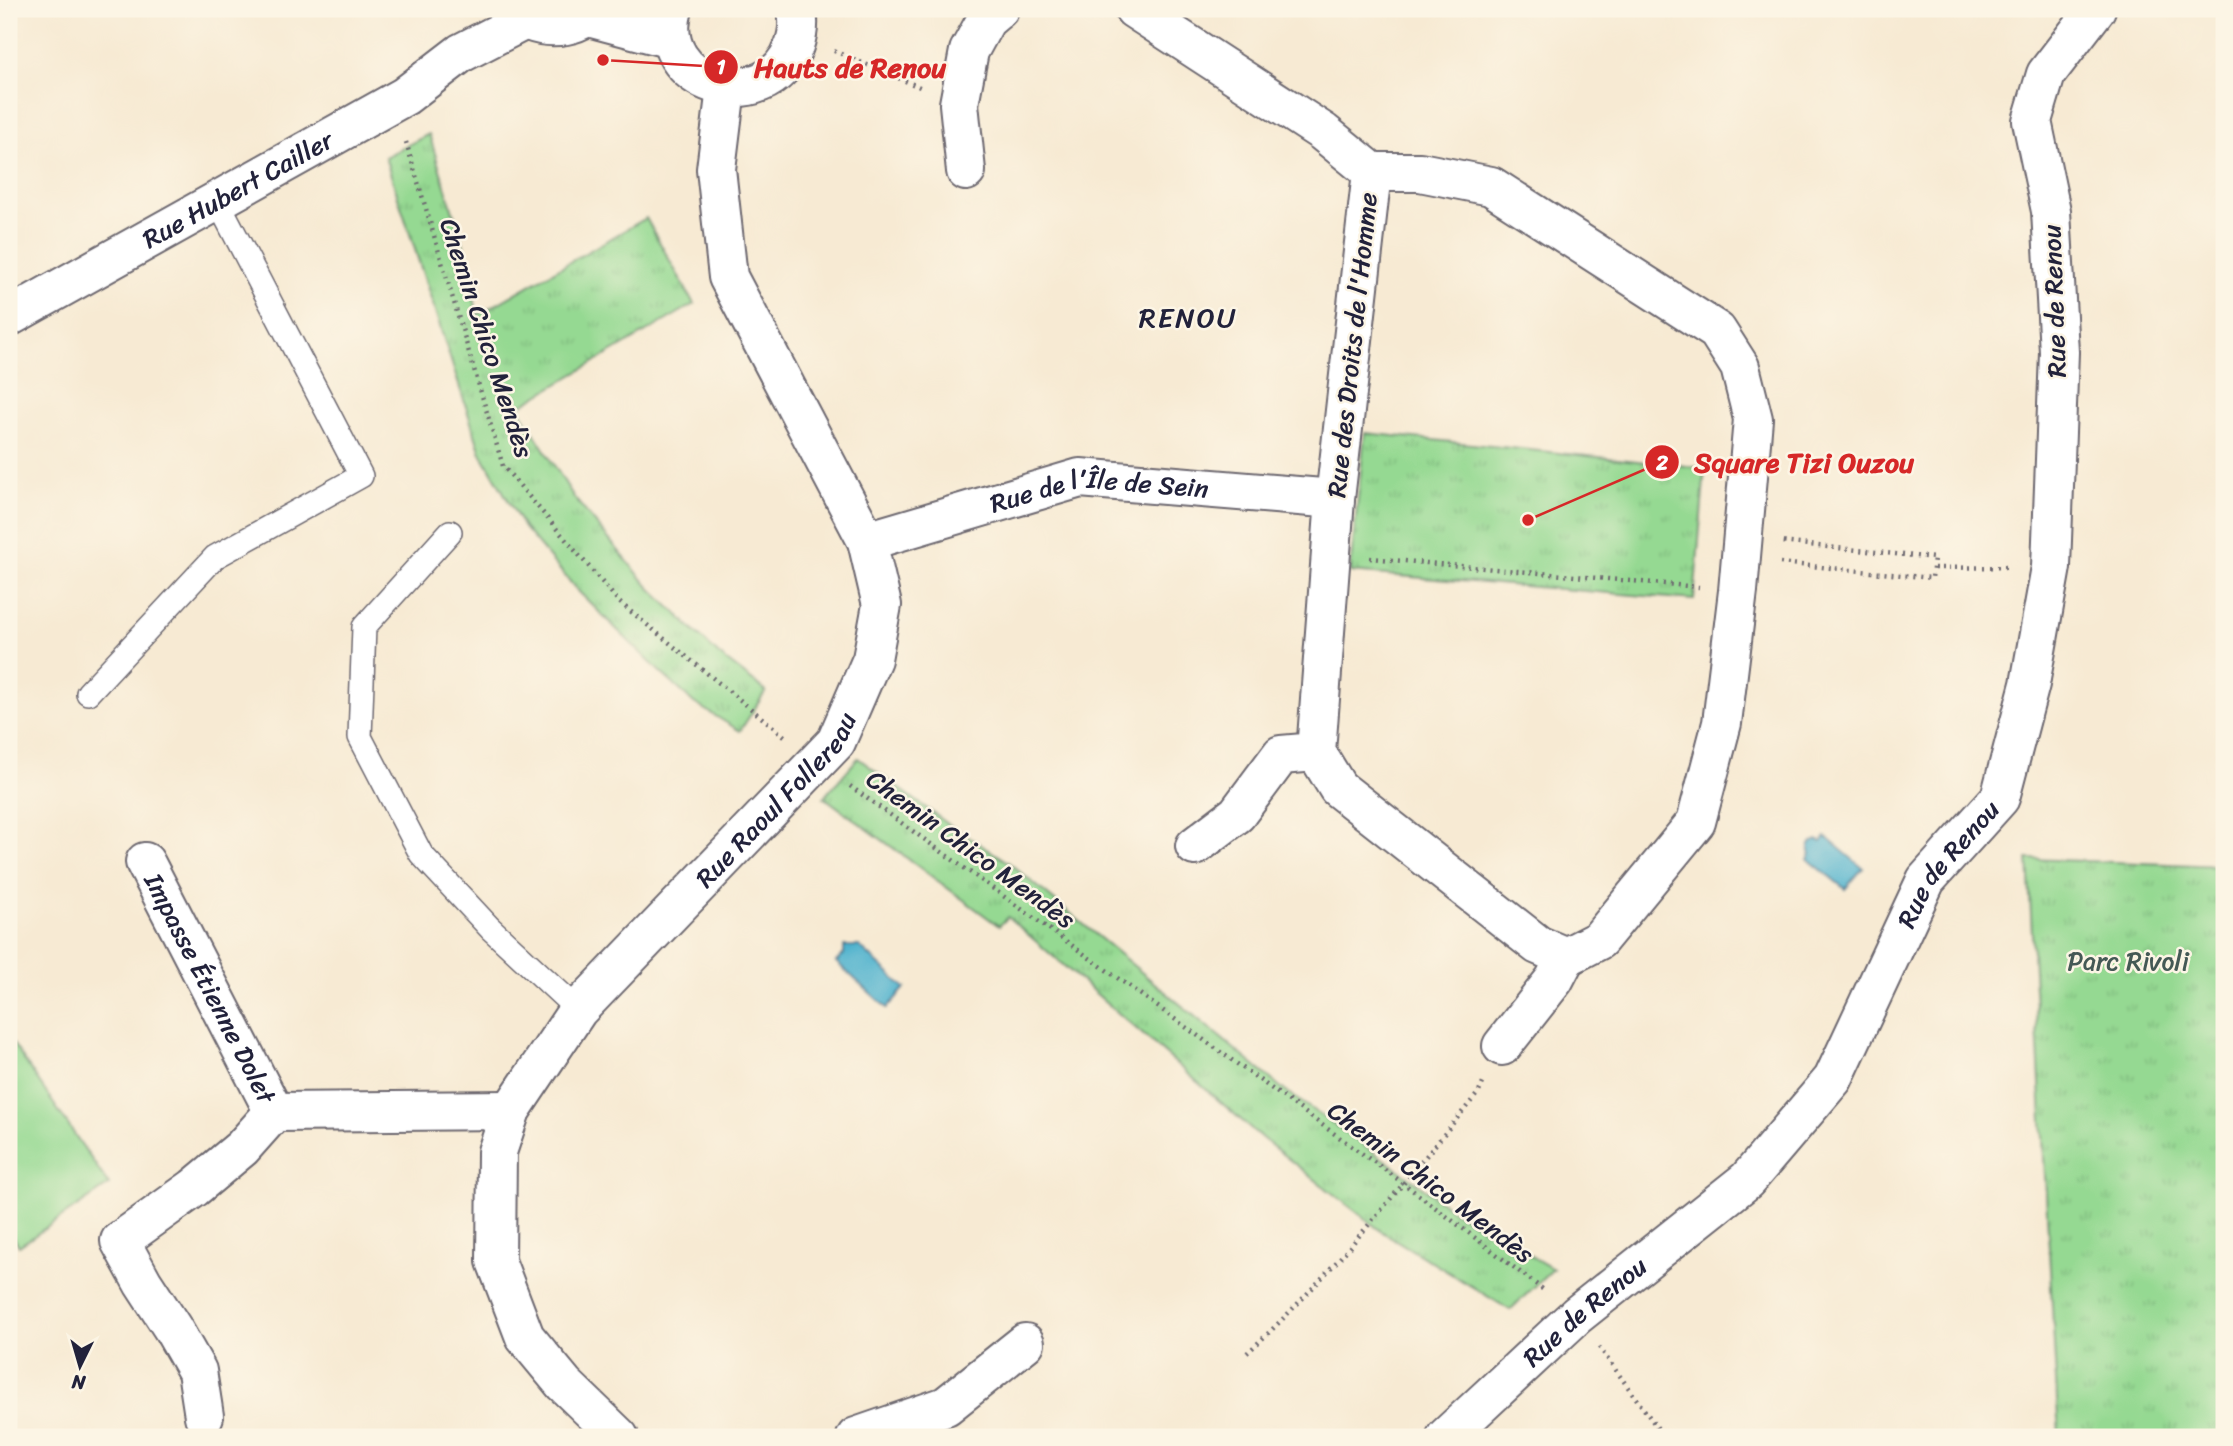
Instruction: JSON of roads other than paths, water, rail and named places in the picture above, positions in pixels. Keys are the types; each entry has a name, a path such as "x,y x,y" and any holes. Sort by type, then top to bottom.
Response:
{"street":[{"name":"Rue Hubert Cailler","path":"461,53 482,9"},
{"path":"966,171 959,104 969,51 986,20 999,9"},
{"path":"1134,9 1323,132 1372,172"},
{"name":"Rue de Renou","path":"1446,1437 1577,1315 1747,1180 1833,1079 1926,880 2000,798 2030,684 2051,567 2059,352 2051,211 2032,121 2046,74 2096,9"},
{"path":"517,14 546,27 568,25 592,13 672,24 679,57 691,72 707,82 726,88 745,88 764,81 779,70 791,54 797,22"},
{"name":"Rue Hubert Cailler","path":"9,317 405,96 517,14"},
{"name":"Rue Raoul Follereau","path":"619,1437 564,1384 525,1337 496,1261 497,1152 511,1110 578,1010 836,742 872,659 882,605 867,541 728,277 716,169 726,88"},
{"name":"Rue des Droits de l'Homme","path":"1316,752 1335,499 1372,172 1420,172 1491,186 1717,331 1740,367 1753,419 1722,723 1696,822 1599,940 1566,957"},
{"name":"Rue de l'Île de Sein","path":"867,541 1080,478 1335,499"},
{"path":"1195,846 1237,814 1281,755 1316,752 1338,788 1538,945 1566,957 1554,980 1502,1046"},
{"name":"Impasse Étienne Dolet","path":"145,862 274,1112"},
{"name":"Impasse Étienne Dolet","path":"204,1416 197,1371 120,1241 194,1188 242,1147 274,1112 511,1110"},
{"path":"856,1437 946,1406 1025,1343"}],"lane":[{"path":"88,693 215,557 361,476 217,200"},
{"path":"450,532 364,627 360,737 421,854 490,928 578,1010"}],"water":[{"path":"1826,837 1863,868 1845,889 1808,859 1811,843 1817,840 1822,842"},
{"path":"844,946 859,946 905,988 887,1008 836,962 844,954"}],"place":[{"name":"Hauts de Renou","path":"603,60"},
{"name":"Square Tizi Ouzou","path":"1528,520"}],"district":[{"name":"RENOU","path":"1188,317"}],"park label":[{"name":"Parc Rivoli","path":"2128,961"}]}
